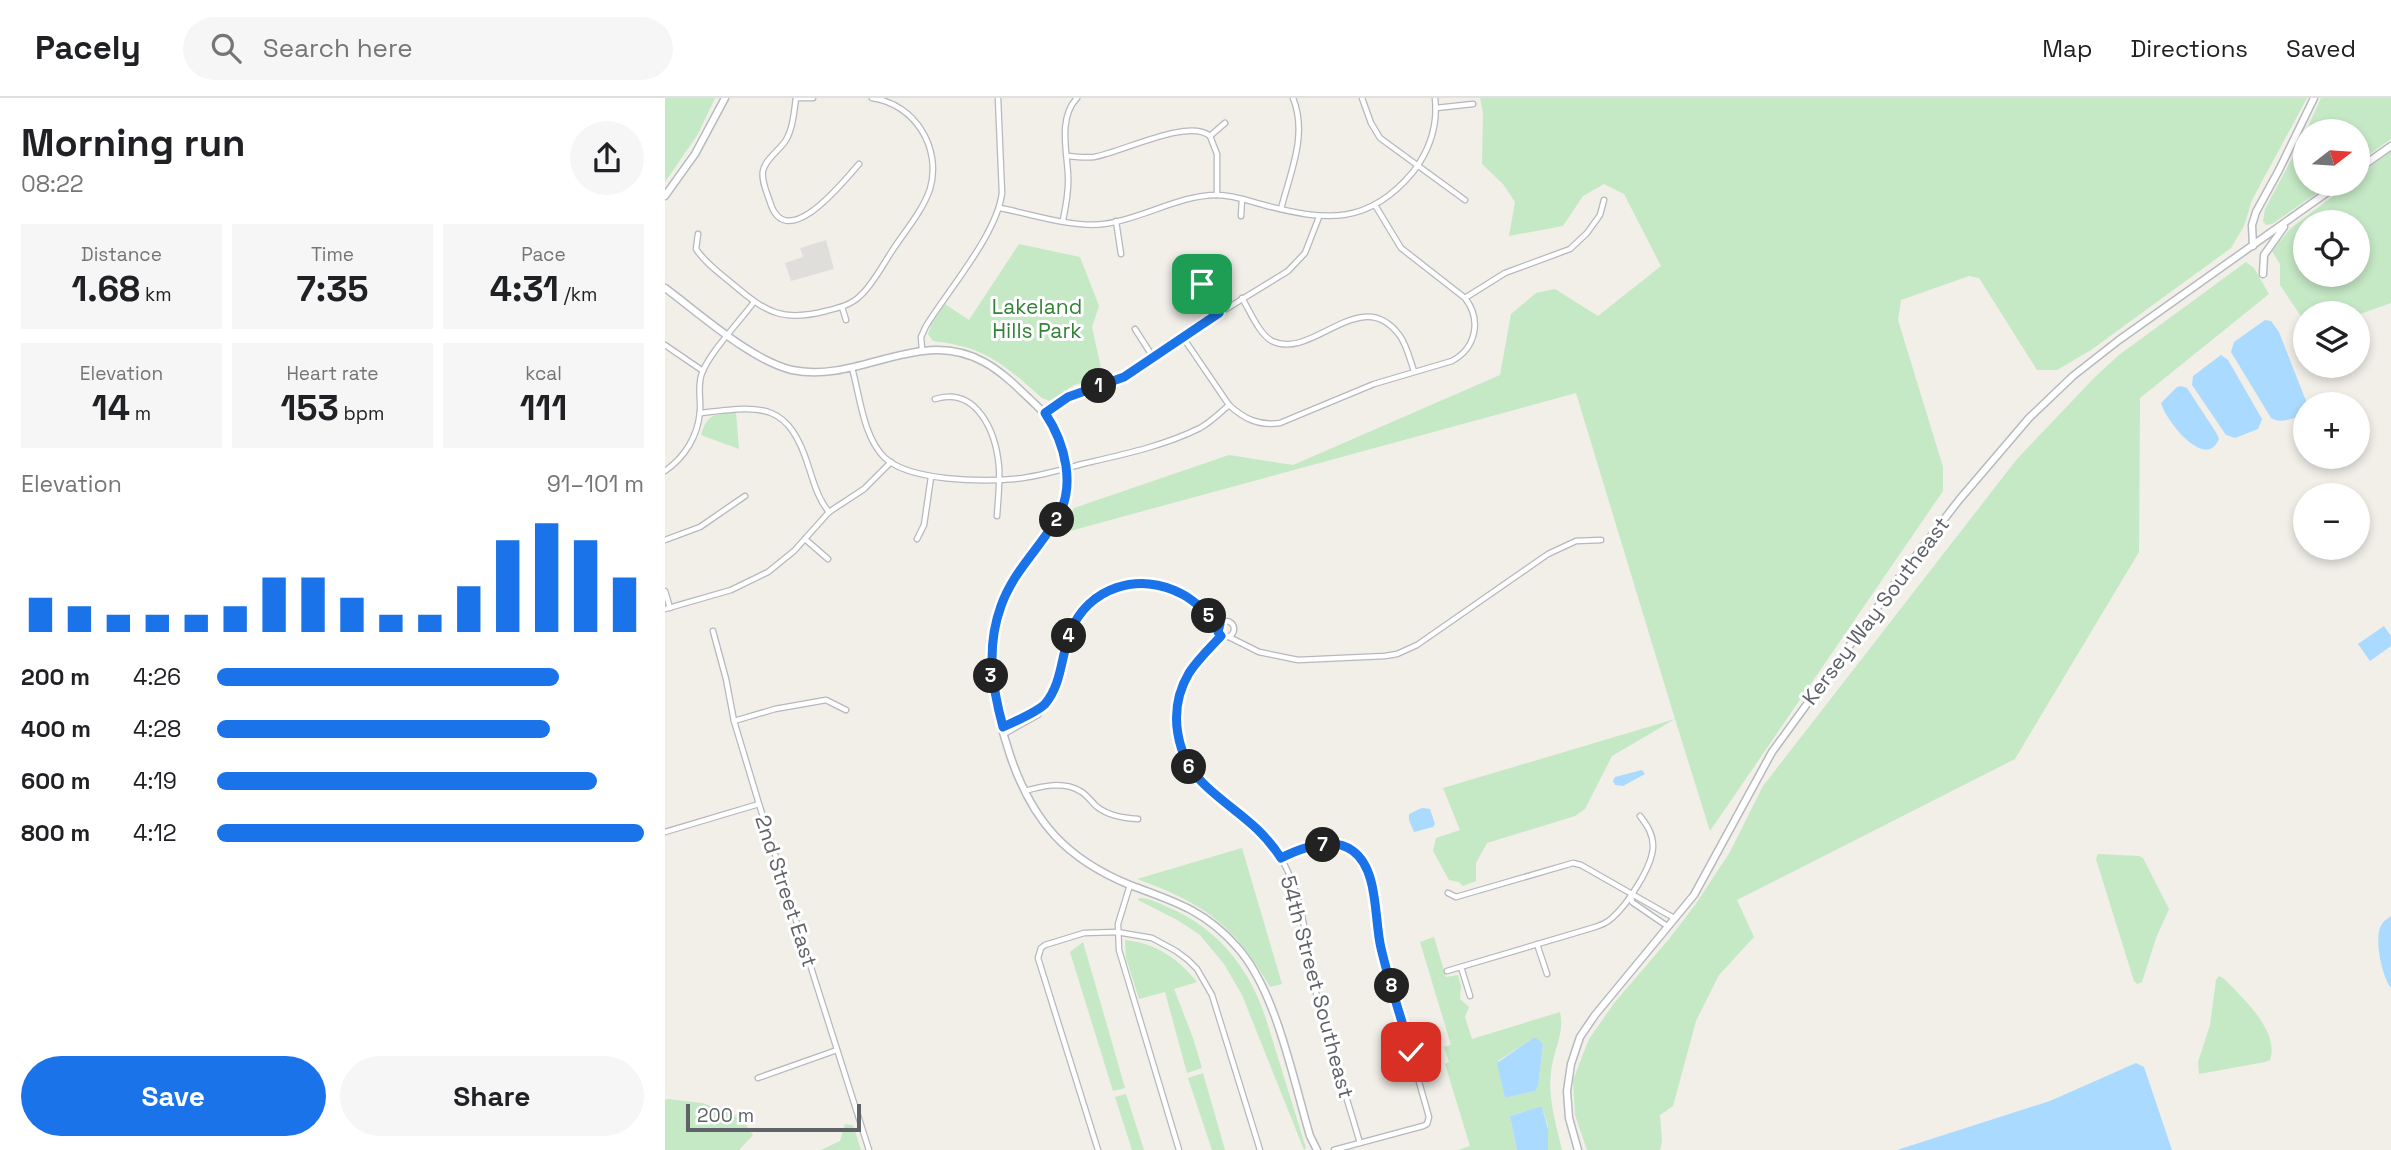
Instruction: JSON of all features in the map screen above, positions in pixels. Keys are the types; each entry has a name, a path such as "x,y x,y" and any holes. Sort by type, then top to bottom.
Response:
{"street":[{"path":"665,196 699,148 725,98"},
{"path":"813,98 796,98 789,134 766,164 763,174 772,209 777,216 785,220 818,208 859,164"},
{"path":"698,234 697,249 705,261 754,302 773,313 790,317 808,316 842,307 855,300 869,285 925,201 932,179 932,157 924,134 914,120 890,99 872,98"},
{"path":"922,349 924,330 1000,208 1002,193 998,98"},
{"path":"1063,220 1068,177 1065,125 1068,112 1077,98"},
{"path":"1281,209 1300,131 1298,111 1293,98"},
{"path":"1362,98 1380,138 1465,200"},
{"path":"1000,208 1092,225 1217,195 1318,218 1350,214 1375,205 1399,187 1418,165 1430,141 1436,108 1435,98"},
{"path":"2253,246 2252,225 2256,212 2314,98"},
{"path":"1436,108 1473,103"},
{"path":"1210,136 1225,123"},
{"path":"1067,156 1082,158 1105,154 1187,129 1198,129 1210,136 1217,154 1217,195"},
{"path":"2370,161 2391,146"},
{"name":"Kersey Way Southeast","path":"2303,210 2322,196"},
{"path":"1241,216 1242,199"},
{"path":"1465,298 1505,273 1570,249 1587,233 1600,215 1604,200"},
{"path":"1182,336 1229,405 1251,421 1268,425 1280,423 1374,384 1452,361 1467,350 1475,328 1475,318 1465,298 1401,248 1375,205"},
{"path":"2263,274 2264,255 2268,246 2293,217"},
{"name":"Kersey Way Southeast","path":"1578,1150 1569,1118 1567,1091 1575,1049 1595,1015 1694,895 1759,772 1901,575 1959,500 2029,418 2073,376 2119,340 2293,217"},
{"path":"1045,413 1068,397 1124,377 1182,336 1277,279 1298,262 1309,245 1318,218"},
{"path":"1116,221 1121,254"},
{"path":"1195,276 1219,313"},
{"path":"665,288 755,355 789,369 852,369 922,349 957,352 985,362 1045,413 1060,441 1066,468 1066,496 1060,513 1015,574 998,617 991,658 992,680 1003,731 1024,791 1030,805 1064,847 1087,864 1187,906 1238,947 1264,986 1310,1136 1317,1150"},
{"path":"1242,298 1265,335 1278,343 1288,345 1359,317 1381,321 1392,327 1401,337 1414,371"},
{"path":"665,471 689,446 700,413 699,389 703,371 754,302"},
{"path":"842,307 846,320"},
{"path":"1135,329 1153,357"},
{"path":"665,345 703,371"},
{"path":"852,369 870,435 883,456 909,472 931,477 1018,479 1066,468 1187,434 1205,425 1229,405"},
{"path":"935,399 951,395 961,397 979,411 992,436 999,464 997,516"},
{"path":"700,413 751,408 779,416 800,440 819,498 829,512"},
{"path":"665,591 668,609 731,590 761,577 782,562 829,512 864,489 891,462"},
{"path":"916,539 924,525 931,477"},
{"path":"665,540 700,527 745,496"},
{"path":"806,539 828,559"},
{"path":"1220,624 1218,632 1221,636 1229,637 1259,652 1287,659 1397,654 1417,645 1548,554 1576,541 1601,540"},
{"path":"1003,731 1038,715 1057,683 1074,624 1092,601 1111,589 1137,583 1162,585 1187,596 1220,624"},
{"path":"1220,624 1232,624 1234,631 1229,637"},
{"name":"2nd Street East","path":"713,631 734,721 758,804 869,1150"},
{"name":"54th Street Southeast","path":"1221,636 1194,665 1184,681 1178,702 1178,738 1184,758 1196,777 1265,835 1281,858 1300,906 1310,969 1360,1143"},
{"path":"734,721 775,709 826,700 846,710"},
{"path":"1024,791 1049,785 1070,786 1083,792 1100,809 1138,819"},
{"path":"665,832 758,804"},
{"path":"1447,971 1600,925 1612,919 1631,895 1649,864 1652,853 1653,843 1648,826 1640,816"},
{"path":"1281,858 1316,846 1340,845 1354,851 1370,880 1381,948 1429,1117 1427,1124 1423,1126 1334,1150"},
{"path":"1448,893 1456,897 1573,863 1674,918"},
{"path":"1130,884 1117,932 1123,969 1179,1150"},
{"path":"1631,895 1632,902 1667,926"},
{"path":"1098,1150 1038,958 1045,945 1084,933 1117,932 1140,935 1163,943 1197,969 1212,995 1260,1150"},
{"path":"1537,944 1547,974"},
{"path":"1461,967 1470,996"},
{"path":"758,1078 837,1050"}],"shaded area":[{"path":"826,240 834,269 791,281 785,263 803,257 800,248"}],"green space":[{"path":"665,98 715,98 698,134 665,182"},
{"path":"1480,98 2307,98 2296,119 2293,119 2293,124 2252,200 2244,226 2231,248 2091,350 2057,370 2037,370 1979,278 1969,276 1901,300 1898,320 1943,467 1943,491 1710,831 1576,393 1059,534 1074,508 1229,455 1293,465 1500,375 1511,314 1536,293 1555,289 1598,316 1661,266 1624,194 1604,184 1583,196 1563,226 1509,236 1515,202 1503,184 1482,164 1483,113"},
{"path":"2321,98 2391,98 2391,139 2370,154 2370,119 2311,119"},
{"path":"2391,151 2391,303 2370,310 2370,301 2293,301 2293,304 2280,285 2280,264 2272,251 2293,226 2293,287 2370,287 2370,210 2315,210 2333,196 2370,196 2370,167"},
{"path":"2293,156 2293,196 2313,196 2272,224 2266,225 2263,221 2265,209"},
{"name":"Lakeland Hills Park","path":"1019,244 1080,257 1099,306 1092,327 1103,377 1074,385 1050,401 1042,398 993,359 967,348 933,341 928,334 945,304 969,320"},
{"path":"2246,262 2254,268 2269,294 2140,398 2139,552 2015,759 1737,900 1754,937 1719,975 1696,1021 1673,1106 1660,1115 1660,1150 1587,1150 1575,1115 1573,1080 1589,1039 1615,1002 1695,905 1730,852 1763,786 2017,459 2119,355"},
{"path":"736,412 739,449 701,435 706,422 713,416"},
{"path":"1675,719 1612,756 1585,809 1575,816 1487,843 1476,863 1476,881 1463,886 1459,882 1449,880 1433,851 1436,838 1460,830 1443,788"},
{"path":"1242,848 1282,984 1270,987 1244,947 1215,919 1181,897 1137,879"},
{"path":"2098,854 2143,858 2169,909 2156,938 2142,982 2137,984 2096,859"},
{"path":"1139,898 1170,908 1203,927 1241,966 1265,1016 1306,1148 1304,1150 1242,995 1224,964 1200,935 1138,900"},
{"path":"1434,937 1446,977 1458,975 1460,999 1469,1007 1465,1017 1472,1039 1560,1012 1560,1035 1550,1082 1553,1112 1562,1150 1548,1150 1548,1126 1542,1107 1539,1107 1510,1116 1517,1150 1458,1150 1470,1146 1445,1064 1449,1062 1444,1047 1451,1045 1420,942","holes":["1533,1038 1543,1044 1538,1086 1535,1091 1505,1098 1498,1061"]},
{"path":"1125,940 1146,944 1165,953 1197,982 1174,989 1202,1068 1187,1073 1165,992 1139,999 1126,958"},
{"path":"1083,942 1125,1088 1113,1091 1070,952"},
{"path":"2219,976 2248,1004 2264,1026 2272,1049 2270,1060 2199,1074 2198,1062 2210,1025 2216,980"},
{"path":"1203,1073 1225,1150 1212,1150 1188,1078"},
{"path":"1126,1094 1144,1150 1132,1150 1115,1097"},
{"path":"665,1100 702,1103 740,1117 753,1135 739,1150 665,1150"},
{"path":"845,1124 853,1125 861,1150 821,1150 840,1141"}],"water":[{"path":"2265,320 2271,321 2279,332 2293,368 2293,378 2297,378 2302,392 2293,392 2293,418 2271,418 2231,352 2234,342"},
{"path":"2221,355 2228,360 2262,419 2258,429 2235,438 2226,435 2192,385 2193,376"},
{"path":"2181,386 2187,388 2217,434 2219,439 2213,448 2205,450 2186,439 2164,410 2161,403"},
{"path":"2384,626 2391,636 2391,646 2370,661 2358,644"},
{"path":"1642,770 1645,774 1623,786 1615,785 1613,781 1615,777"},
{"path":"1422,808 1430,809 1435,824 1414,832 1409,814"},
{"path":"2391,916 2391,988 2382,966 2378,938 2382,924"},
{"path":"1533,1038 1543,1044 1538,1086 1535,1091 1505,1098 1497,1063"},
{"path":"2136,1063 2144,1067 2172,1150 1897,1150 2050,1101"},
{"path":"1542,1107 1548,1129 1548,1150 1517,1150 1510,1116"}],"route":[{"path":"1202,284 1219,313 1124,377 1068,397 1045,413 1062,449 1066,468 1066,496 1056,521 1015,574 1001,606 991,658 995,699 1003,727 1042,707 1055,688 1070,633 1079,615 1092,601 1118,587 1137,583 1162,585 1187,596 1220,624 1218,632 1221,636 1194,665 1184,681 1178,702 1176,728 1184,758 1196,777 1265,835 1281,858 1306,848 1334,845 1354,851 1359,857 1373,889 1381,948 1411,1052"}]}
